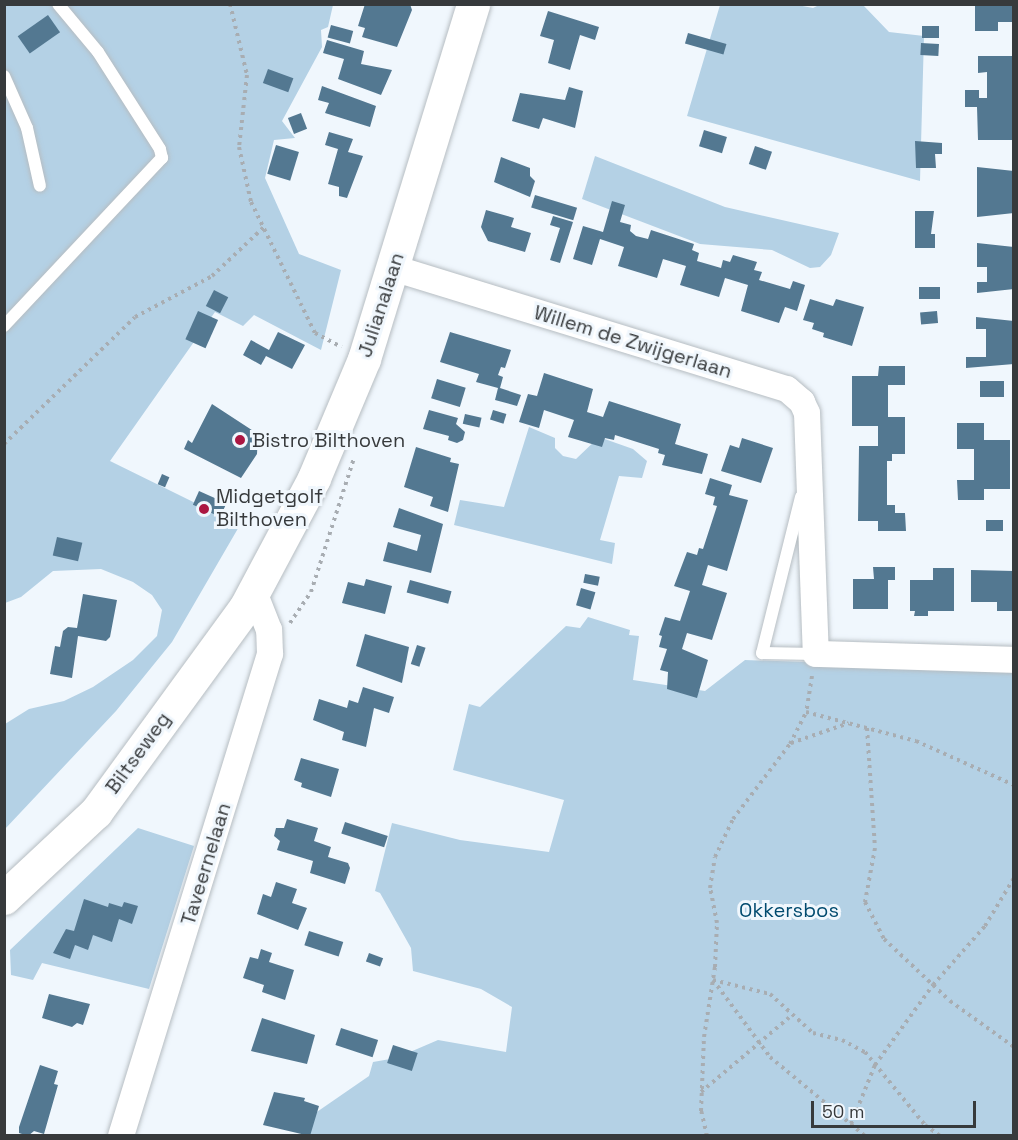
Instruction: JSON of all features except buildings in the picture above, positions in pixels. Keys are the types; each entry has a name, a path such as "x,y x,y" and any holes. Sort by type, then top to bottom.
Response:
{"street":[{"name":"Julianalaan","path":"254,592 315,478 364,359 473,4"},
{"name":"Willem de Zwijgerlaan","path":"393,268 787,389 802,402 807,413 816,654 1014,660"},
{"name":"Biltseweg","path":"4,898 96,812 254,592"},
{"name":"Taveernelaan","path":"121,1136 270,654 269,630 254,592"}],"lane":[{"path":"4,326 162,158 160,149 98,52 58,4"},
{"path":"4,76 27,128 40,186"},
{"name":"Willem de Zwijgerlaan","path":"808,471 762,653 816,654"}],"path":[{"path":"230,4 247,75 239,147 251,202 264,227 279,267 315,333 364,359"},
{"path":"4,444 135,317 212,276 264,227"},
{"path":"707,1136 701,1111 701,1092 704,1037 713,980 717,923 710,888 715,856 733,819 790,744 806,712 816,654"},
{"path":"806,712 915,741 1014,785"},
{"path":"790,744 850,723"},
{"path":"867,728 875,848 865,902 884,939 933,985 1014,1047"},
{"path":"851,1124 875,1065 933,985 985,926 1014,878"},
{"path":"713,980 770,994 791,1016 813,1033 842,1040 865,1052 925,1125 940,1136"},
{"path":"713,980 770,1057 865,1136"},
{"path":"701,1092 791,1016"}],"green space":[{"path":"792,4 813,8 819,5 863,5 889,32 924,36 920,181 687,116 720,5"},
{"path":"5,5 333,5 328,27 321,30 322,47 282,121 295,138 274,140 265,178 299,254 341,270 321,350 254,315 243,326 215,312 110,461 240,525 172,642 116,711 5,829 5,724 29,709 64,701 93,687 133,660 157,636 162,610 152,595 133,582 101,569 53,571 21,597 5,603"},
{"path":"595,156 725,207 839,233 831,255 820,267 810,268 772,250 700,244 582,199"},
{"path":"529,427 555,438 555,448 563,456 576,459 599,437 633,449 647,461 642,478 619,476 600,540 615,543 612,564 454,525 460,500 504,507"},
{"name":"Okkersbos","path":"588,617 630,630 629,635 639,636 633,680 705,691 745,660 1013,669 1013,1135 308,1136 311,1116 369,1076 373,1062 396,1058 438,1040 506,1052 512,1007 481,989 413,971 411,948 380,893 375,891 392,823 460,840 549,852 564,800 453,770 469,704 480,707 566,626 580,628"},
{"path":"138,828 194,846 149,989 42,963 33,980 11,975 10,950"}],"place":[{"name":"Bistro Bilthoven","path":"240,440"},
{"name":"Midgetgolf Bilthoven","path":"204,509"}]}
